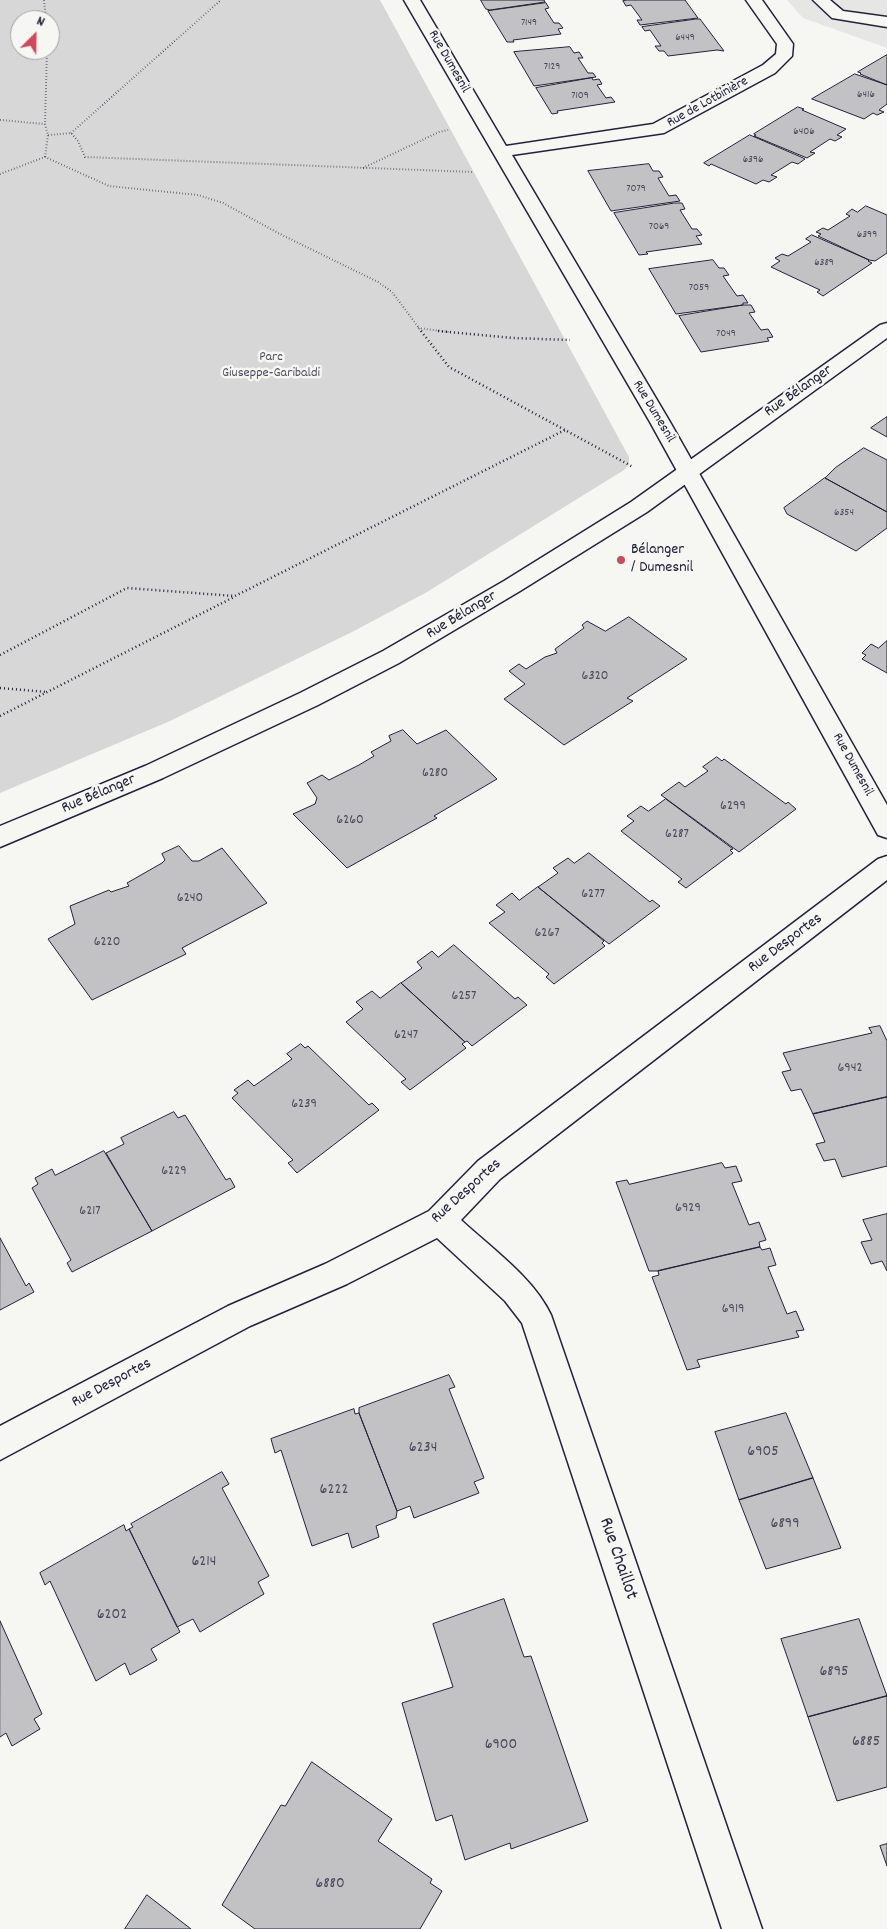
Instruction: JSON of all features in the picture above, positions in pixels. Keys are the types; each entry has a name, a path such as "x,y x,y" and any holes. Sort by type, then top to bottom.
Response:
{"street":[{"name":"Rue Dumesnil","path":"412,0 688,471 887,828"},
{"name":"Rue de Lotbinière","path":"500,152 658,129 669,125 769,69 784,56 785,44 754,0"},
{"path":"821,0 838,15 887,22"},
{"name":"Rue Bélanger","path":"0,837 154,772 309,699 391,657 512,586 614,522 887,329"},
{"name":"Rue Desportes","path":"0,1444 239,1316 336,1274 440,1221 489,1170 887,866"},
{"name":"Rue Chaillot","path":"440,1221 509,1284 535,1315 742,1929"}],"path":[{"path":"48,135 71,133 221,0"},
{"path":"45,157 48,135 45,124 47,60"},
{"path":"0,120 45,124"},
{"path":"362,168 439,132 455,129"},
{"path":"71,133 78,141 85,157 479,172"},
{"path":"0,174 45,157 109,186 198,195 223,203 280,234 378,282 392,292 449,367 633,467"},
{"path":"418,328 471,336 570,340"},
{"path":"0,716 565,430"},
{"path":"0,654 127,588 235,596"},
{"path":"0,688 49,692"}],"shaded area":[{"path":"787,0 887,0 887,48 803,18"}],"green space":[{"name":"Parc Giuseppe-Garibaldi","path":"0,0 380,0 629,457 629,464 624,470 427,592 354,631 170,721 0,793"}],"building":[{"path":"481,0 544,0 545,2 490,10 486,9"},
{"path":"685,0 698,18 640,25 637,20 642,20 631,5 626,6 623,1"},
{"path":"546,3 549,8 545,9 554,23 559,23 563,28 558,29 561,34 507,42 488,11"},
{"path":"700,19 724,51 717,50 668,56 664,51 659,51 655,46 661,46 650,30 645,31 642,27"},
{"path":"570,47 574,53 579,52 583,58 578,58 588,73 593,73 596,77 534,86 514,52"},
{"path":"887,55 887,85 858,72"},
{"path":"855,74 887,85 887,104 879,110 884,112 877,115 873,113 864,119 812,99"},
{"path":"592,78 593,80 599,79 602,84 597,85 606,98 611,97 615,102 557,111 558,113 552,114 536,88"},
{"path":"798,107 846,129 837,135 842,137 835,141 830,139 810,152 815,153 807,158 754,136 756,135 754,134"},
{"path":"750,135 805,159 798,164 792,162 771,175 777,177 769,182 763,180 756,184 711,164 709,166 704,163"},
{"path":"649,164 653,171 659,171 663,177 658,178 669,196 676,195 680,201 611,211 588,171"},
{"path":"682,203 685,209 680,210 692,229 697,229 702,235 696,236 702,244 646,252 648,254 639,255 614,213"},
{"path":"866,206 887,215 887,253 875,261 818,236 821,234 816,232 823,228 828,230 850,216 846,214 852,209 857,212"},
{"path":"812,235 872,263 823,296 817,292 820,290 771,267 780,261 775,258 782,254 788,256 811,242 806,239"},
{"path":"713,260 719,268 724,268 729,275 723,276 737,296 743,295 748,303 676,314 649,269"},
{"path":"751,305 755,312 749,313 761,330 768,329 773,337 767,338 769,341 701,352 679,316"},
{"path":"887,417 887,437 871,428"},
{"path":"864,448 887,460 887,512 825,478 835,468"},
{"path":"825,478 887,512 887,528 856,551 787,514 784,508"},
{"path":"629,617 687,659 627,698 633,701 564,745 504,699 525,684 509,671 519,664 526,669 545,657 557,653 555,649 584,628 582,625 587,621 605,631"},
{"path":"887,641 887,673 862,659 866,655 862,653 871,644 878,648"},
{"path":"403,730 417,744 446,730 497,779 434,816 437,818 347,868 293,814 315,804 317,798 307,783 322,775 329,780 359,765 374,756 371,752 391,741 389,736"},
{"path":"717,757 722,761 724,759 786,804 788,802 796,809 739,852 661,795 679,782 685,787 708,771 703,767"},
{"path":"666,799 733,849 730,850 733,853 686,888 678,882 682,879 621,831 634,821 627,816 641,806 648,811"},
{"path":"179,846 192,861 199,861 222,848 267,903 182,948 186,954 92,1000 48,939 75,924 70,906 109,890 111,892 129,886 127,883 162,863 165,860 162,854"},
{"path":"589,853 650,902 652,900 660,906 609,944 538,887 558,873 553,868 568,858 574,863"},
{"path":"538,887 604,941 602,943 605,946 554,984 546,977 549,974 489,923 505,912 496,905 512,893 519,900"},
{"path":"454,945 515,999 518,997 527,1005 472,1046 467,1041 465,1042 401,983 422,968 417,962 432,951 438,957"},
{"path":"401,983 465,1042 462,1044 466,1048 410,1090 401,1082 406,1079 346,1022 363,1009 356,1002 372,991 380,998"},
{"path":"880,1026 887,1041 887,1097 813,1114 801,1089 791,1091 782,1072 791,1070 783,1053 872,1033 869,1028"},
{"path":"301,1044 305,1048 308,1046 369,1105 372,1103 379,1110 297,1173 288,1163 293,1160 232,1098 238,1093 234,1090 248,1080 254,1086 292,1059 287,1054"},
{"path":"887,1097 887,1166 842,1177 835,1159 824,1161 816,1144 825,1142 813,1114"},
{"path":"174,1112 178,1118 185,1115 226,1180 230,1178 235,1187 152,1231 106,1153 124,1144 121,1138"},
{"path":"104,1151 152,1231 72,1272 67,1263 71,1260 32,1188 38,1184 35,1178 52,1169 55,1175"},
{"path":"722,1163 725,1168 736,1166 742,1181 732,1183 749,1225 759,1222 766,1240 759,1242 760,1247 658,1271 649,1271 616,1182 627,1180 629,1184"},
{"path":"887,1214 887,1271 882,1261 871,1264 861,1242 872,1240 863,1220"},
{"path":"0,1238 26,1286 29,1283 34,1292 0,1310"},
{"path":"760,1247 762,1250 770,1248 776,1265 768,1267 787,1314 796,1311 804,1330 796,1331 799,1337 697,1360 700,1367 687,1370 652,1277 659,1275 658,1271"},
{"path":"449,1375 455,1387 449,1389 484,1478 474,1482 479,1493 414,1518 410,1506 397,1511 359,1413 359,1408"},
{"path":"354,1409 355,1414 359,1413 397,1511 396,1518 376,1526 379,1537 352,1548 348,1533 312,1546 281,1450 275,1453 271,1439"},
{"path":"786,1413 813,1478 739,1500 715,1432"},
{"path":"222,1472 229,1484 222,1488 269,1576 258,1582 264,1594 200,1632 193,1619 177,1627 129,1529 133,1527 131,1524"},
{"path":"813,1478 841,1548 766,1569 739,1500"},
{"path":"124,1525 126,1531 129,1529 180,1632 151,1649 157,1660 130,1675 125,1663 96,1681 50,1581 45,1585 40,1573"},
{"path":"504,1599 524,1657 531,1656 588,1821 511,1849 510,1843 465,1860 452,1815 436,1821 402,1703 453,1687 433,1624"},
{"path":"859,1619 887,1696 808,1717 781,1639"},
{"path":"0,1621 42,1714 34,1719 40,1729 12,1746 6,1733 0,1737"},
{"path":"887,1696 887,1787 837,1801 808,1717"},
{"path":"312,1762 392,1819 378,1841 432,1879 430,1883 442,1891 420,1929 255,1929 222,1905 281,1805 285,1806"},
{"path":"887,1844 887,1866 880,1846"},
{"path":"147,1895 191,1929 125,1929"}],"place":[{"name":"Bélanger / Dumesnil","path":"621,560"}]}
